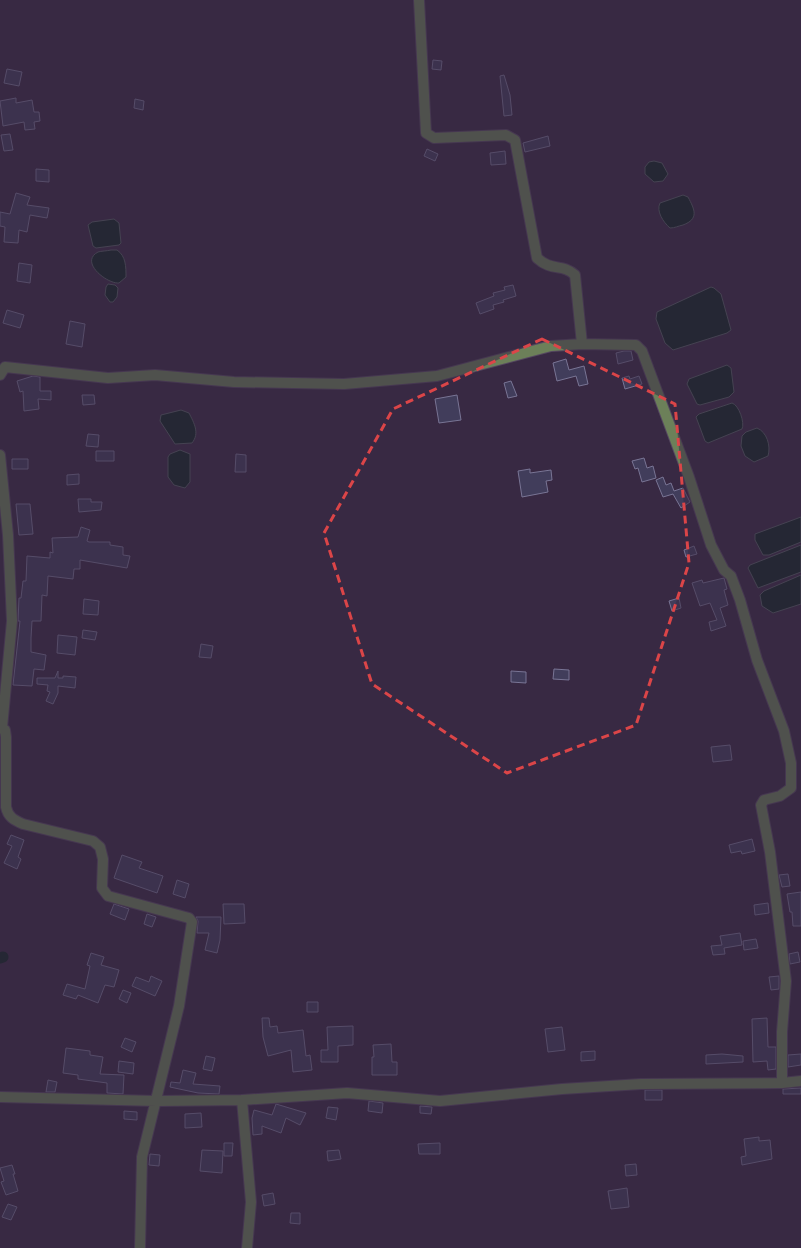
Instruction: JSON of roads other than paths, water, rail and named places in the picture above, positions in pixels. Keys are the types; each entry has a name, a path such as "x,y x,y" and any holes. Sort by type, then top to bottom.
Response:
{"street":[{"path":"419,0 426,133 434,138 506,135 515,140 537,258 546,266 569,269 575,275 582,344"},
{"path":"0,375 6,367 17,367 108,378 156,375 234,382 344,384 437,376 551,346 582,344 636,345 642,351 692,487 711,545 724,570 731,576 740,600 757,660 784,731 791,763 791,788 780,796 764,800 761,805 770,852 786,981 782,1032 782,1083"},
{"path":"0,455 8,528 12,621 1,728 5,730 6,737 7,813 13,819 23,824 93,841 100,847 103,859 102,888 108,896 189,918 192,922 179,1006 157,1101 142,1157 140,1248"},
{"path":"0,1097 157,1101 242,1100 347,1093 440,1101 562,1089 642,1084 782,1083 801,1081"},
{"path":"242,1100 252,1202 247,1248"}]}
